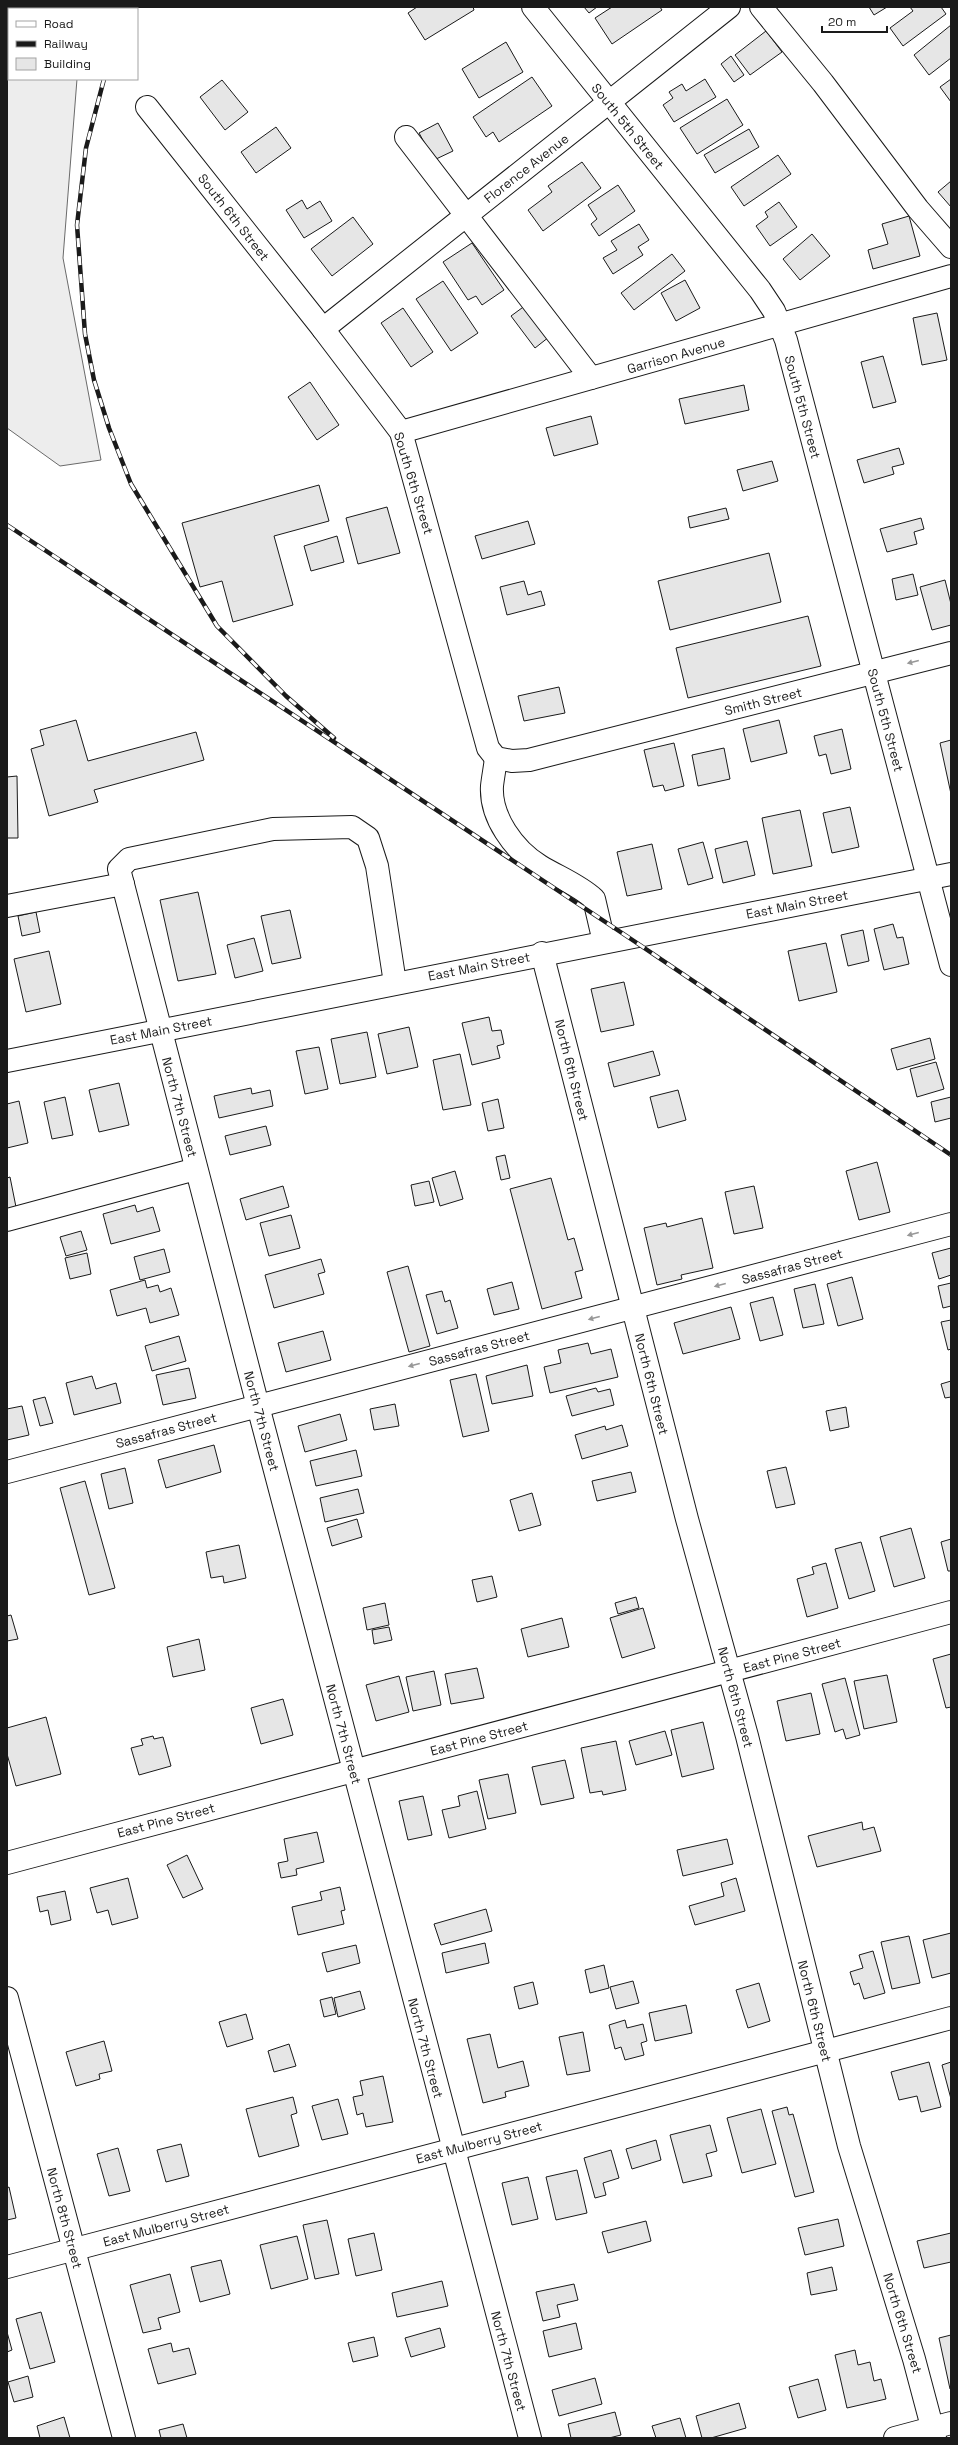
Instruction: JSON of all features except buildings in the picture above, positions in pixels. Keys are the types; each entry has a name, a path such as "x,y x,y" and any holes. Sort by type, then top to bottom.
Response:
{"main road":[{"name":"South 5th Street","path":"533,7 760,290 774,311 780,326 874,672 951,965"},
{"name":"Florence Avenue","path":"323,329 729,7"},
{"path":"761,7 823,83 918,209 951,247"},
{"name":"South 6th Street","path":"147,107 323,329 401,432 488,748 496,758"},
{"path":"406,137 467,214 591,378"},
{"name":"Garrison Avenue","path":"401,432 780,326 951,276"},
{"name":"Smith Street","path":"496,758 512,761 529,760 951,653"},
{"path":"496,758 492,786 494,806 504,828 516,846 538,865 594,899 604,942"},
{"name":"North 7th Street","path":"395,983 377,866 368,838 352,827 274,829 129,859 119,869 258,1406 530,2438"},
{"name":"East Main Street","path":"7,1061 951,874"},
{"path":"7,906 123,884"},
{"name":"North 6th Street","path":"542,954 729,1672 849,2146 914,2359 940,2430"},
{"path":"7,1220 196,1169"},
{"name":"Sassafras Street","path":"7,1472 951,1224"},
{"name":"East Pine Street","path":"7,1863 951,1612"},
{"name":"North 8th Street","path":"7,1998 124,2438"},
{"name":"East Mulberry Street","path":"7,2267 453,2148 951,2018"},
{"path":"895,2438 940,2430"}],"shaded area":[{"path":"7,7 107,7 8,8 8,80 77,80 63,258 101,460 60,466 7,428"}],"railway":[{"path":"104,80 86,148 77,225 85,334 94,380 109,428 131,484 217,626 286,696 334,738"},
{"path":"7,525 628,937 951,1155"}]}
